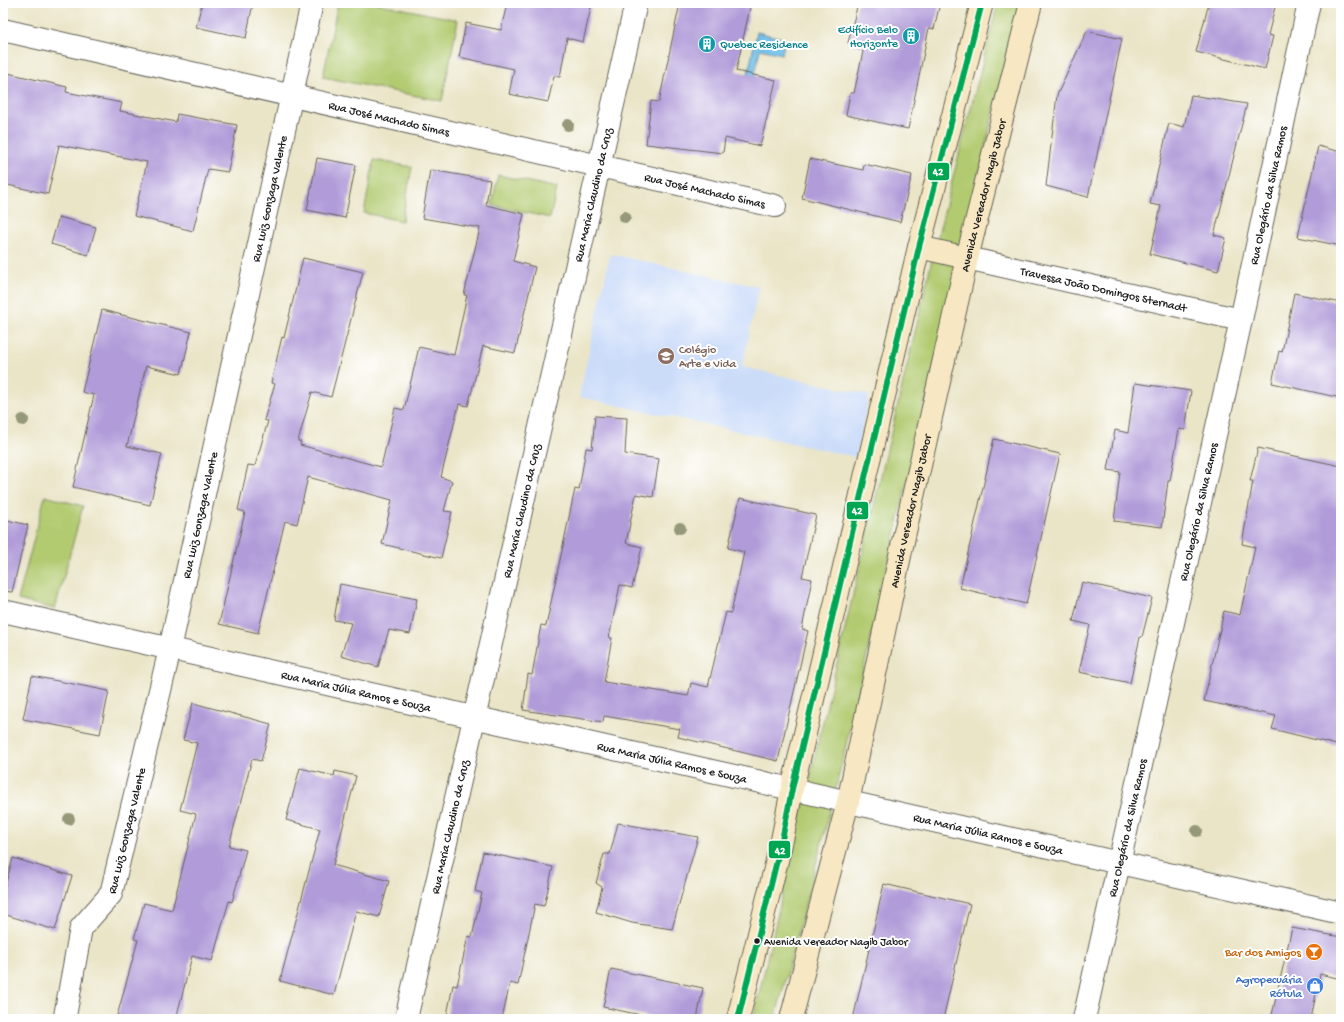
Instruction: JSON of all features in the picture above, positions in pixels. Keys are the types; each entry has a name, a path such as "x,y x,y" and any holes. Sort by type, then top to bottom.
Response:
{"main road":[{"path":"738,1019 782,840 792,789 919,247 982,3"},
{"name":"Avenida Vereador Nagib Jabor","path":"791,1019 848,802 905,532 967,258 1031,3"},
{"path":"919,247 967,258"}],"street":[{"name":"Rua Luiz Gonzaga Valente","path":"65,1016 81,928 111,894 170,649 312,3"},
{"name":"Rua Maria Claudino da Cruz","path":"406,1019 476,718 636,3"},
{"name":"Rua Olegário da Silva Ramos","path":"1084,1019 1241,320 1309,3"},
{"name":"Rua José Machado Simas","path":"3,30 775,206"},
{"name":"Travessa João Domingos Sternadt","path":"967,258 1241,320"},
{"name":"Rua Maria Júlia Ramos e Souza","path":"3,611 1341,913"}],"shaded area":[{"name":"Colégio Arte e Vida","path":"610,254 759,287 742,367 869,395 856,457 579,397"}],"green space":[{"path":"338,3 375,3 458,20 442,101 323,77"},
{"path":"998,3 1019,3 834,796 775,1019 753,1019 934,251"},
{"path":"374,160 412,167 402,221 364,213"},
{"path":"498,175 557,188 550,218 492,205"},
{"path":"45,496 83,506 55,609 18,600"}],"water":[{"path":"757,32 785,39 782,54 760,49 750,98 743,97"}],"building":[{"path":"202,3 253,3 246,38 196,27"},
{"path":"507,3 592,3 583,42 567,38 560,77 554,76 548,102 509,94 514,69 459,57 466,23 501,30"},
{"path":"680,3 751,3 736,71 776,80 760,146 725,138 723,153 646,144 651,101 659,102"},
{"path":"858,3 940,3 934,29 929,28 908,129 846,115 850,93 854,93 864,47 848,43"},
{"path":"1209,3 1276,3 1268,35 1273,36 1265,69 1196,52"},
{"path":"1087,31 1122,39 1088,197 1046,186 1057,95"},
{"path":"8,73 67,87 66,92 122,103 120,111 176,122 177,114 237,125 228,172 208,169 193,231 134,216 147,162 59,145 48,194 3,184 3,93"},
{"path":"1191,95 1247,104 1214,235 1226,238 1218,271 1150,254 1161,206 1150,204 1169,123 1184,127"},
{"path":"1318,146 1341,152 1341,246 1298,237"},
{"path":"317,158 356,165 345,218 307,210"},
{"path":"810,159 863,170 864,164 912,175 900,222 802,198"},
{"path":"430,170 490,180 486,205 524,214 513,261 535,267 515,353 483,346 468,406 459,404 441,477 452,481 444,511 452,512 441,558 382,544 392,500 308,477 297,524 285,521 258,633 219,624 245,512 238,510 248,465 255,466 268,421 264,420 275,384 271,383 282,337 284,338 303,258 363,272 331,397 312,392 298,441 301,442 300,445 381,467 395,408 404,410 419,347 454,355 467,295 464,295 480,228 422,218"},
{"path":"59,217 96,227 88,255 51,244"},
{"path":"1294,293 1341,303 1341,398 1272,383 1279,351 1282,352"},
{"path":"102,310 191,332 181,374 146,366 127,446 162,454 150,505 73,487 94,395 82,392"},
{"path":"1135,383 1191,391 1185,430 1179,429 1170,481 1168,481 1162,527 1114,521 1120,472 1108,470 1115,430 1128,433"},
{"path":"595,416 627,418 625,454 659,459 653,497 636,494 626,543 642,547 632,588 620,585 609,638 612,638 604,682 688,696 691,683 708,687 726,612 731,613 744,552 728,548 740,498 816,515 802,577 812,579 802,629 808,631 778,761 678,737 680,729 604,716 603,722 523,710 528,674 532,675 541,625 546,626 575,489 579,490 586,448 592,449"},
{"path":"994,439 1060,454 1026,604 960,588"},
{"path":"1258,448 1341,466 1341,746 1272,729 1276,716 1204,701 1224,611 1240,615 1255,547 1242,544 1253,481 1250,481"},
{"path":"3,519 28,525 12,592 3,591"},
{"path":"1082,582 1152,598 1142,637 1140,637 1130,683 1079,672 1090,625 1073,621"},
{"path":"340,584 417,599 410,634 389,630 378,667 341,656 351,623 334,620"},
{"path":"32,676 109,691 100,734 23,719"},
{"path":"193,703 271,724 261,761 252,759 229,846 246,850 232,902 229,901 212,961 192,956 176,1019 130,1019 117,1016 138,940 134,939 144,903 172,910 196,814 180,810 197,743 183,740"},
{"path":"300,768 334,776 335,771 356,776 333,865 389,881 379,917 356,911 334,995 280,981 320,829 286,820"},
{"path":"618,823 698,837 672,929 632,923 596,912 602,887 596,883 604,854 610,854"},
{"path":"483,852 553,867 544,906 535,904 518,985 510,983 502,1019 467,1019 447,1015 453,985 457,986 468,936 472,937 482,893 475,891"},
{"path":"13,858 72,876 55,930 3,914 3,893"},
{"path":"884,884 970,904 943,1019 853,1019"},
{"path":"1292,928 1341,937 1341,979 1320,974 1311,1019 1271,1019"},
{"path":"611,969 703,988 697,1019 660,1019 603,1007"}],"transit line":[{"name":"42","path":"738,1019 782,840 792,789 919,247 982,3"}],"place":[{"name":"Edifício Belo Horizonte","path":"911,36"},
{"name":"Quebec Residence","path":"707,44"},
{"name":"Colégio Arte e Vida","path":"666,356"},
{"name":"Avenida Vereador Nagib Jabor","path":"757,941"},
{"name":"Bar dos Amigos","path":"1314,952"},
{"name":"Agropecuária Rótula","path":"1315,986"}]}
